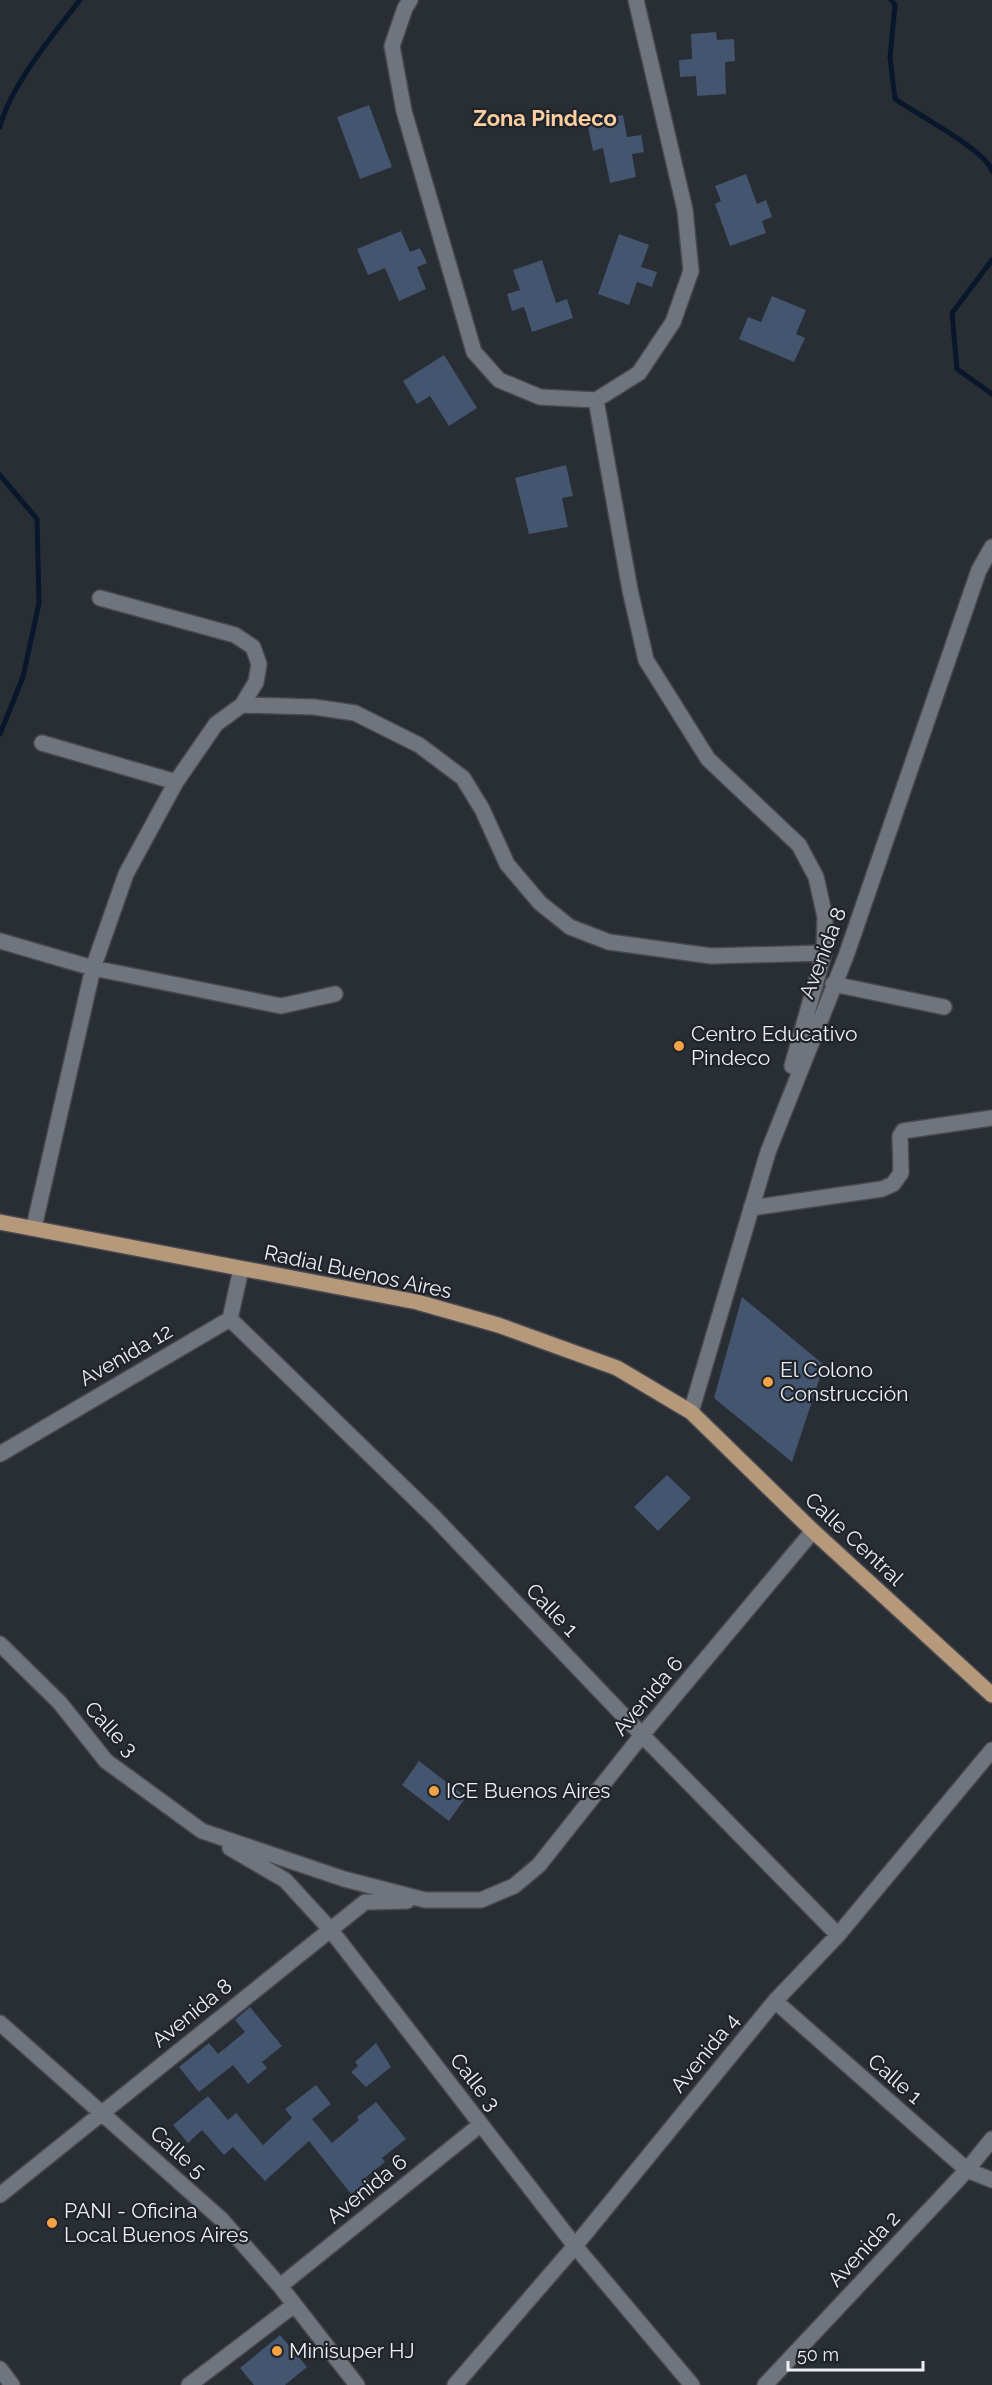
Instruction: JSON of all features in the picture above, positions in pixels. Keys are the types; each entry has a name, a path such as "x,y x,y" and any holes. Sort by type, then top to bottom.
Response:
{"main road":[{"name":"Radial Buenos Aires","path":"0,1222 417,1302 498,1325 617,1368 691,1412"},
{"name":"Calle Central","path":"691,1412 813,1531 992,1695"}],"street":[{"path":"410,0 392,46 404,111 474,352 499,380 540,396 596,400 639,373 673,322 691,271 685,210 636,0"},
{"path":"596,400 630,590 646,660 708,759 799,845 816,877 825,918 824,953 768,1152"},
{"name":"Avenida 8","path":"691,1412 768,1152 846,956 979,570 992,547"},
{"path":"34,1227 93,968 126,874 176,782 216,724 242,705 256,682 259,664 253,647 235,635 100,598"},
{"path":"242,705 314,707 355,713 419,745 463,778 482,809 507,864 540,903 570,927 609,942 711,956 824,953"},
{"path":"42,743 176,782"},
{"path":"0,941 93,968 281,1006 334,994"},
{"path":"833,984 944,1007"},
{"path":"751,1209 882,1189 892,1184 901,1173 900,1137 903,1131 992,1118"},
{"path":"230,1319 241,1269"},
{"name":"Avenida 12","path":"0,1454 230,1319"},
{"name":"Calle 1","path":"230,1319 434,1517 838,1935"},
{"name":"Avenida 6","path":"514,1886 539,1865 642,1734 813,1531"},
{"name":"Calle 3","path":"0,1644 60,1703 106,1761 202,1831 285,1880 330,1929 575,2246 692,2385"},
{"name":"Avenida 4","path":"455,2385 575,2246 775,2001 838,1935 992,1750"},
{"name":"Calle 3","path":"202,1831 344,1879 425,1900 481,1900 514,1886"},
{"name":"Avenida 8","path":"0,2195 365,1902 425,1900"},
{"name":"Calle 1","path":"775,2001 967,2170 992,2180"},
{"name":"Calle 5","path":"0,2023 221,2219 280,2286 357,2385"},
{"name":"Avenida 6","path":"280,2286 480,2125"},
{"name":"Avenida 2","path":"765,2385 967,2170 992,2139"},
{"path":"189,2385 294,2306"},
{"path":"0,2369 12,2385"}],"building":[{"path":"716,32 717,40 734,39 735,61 725,62 726,94 697,96 696,76 680,77 679,60 692,59 691,34"},
{"path":"369,105 392,167 360,179 337,117"},
{"path":"623,115 627,137 641,135 644,152 632,154 636,177 610,183 603,148 593,151 587,122"},
{"path":"746,174 757,204 766,200 772,217 762,221 766,233 730,246 715,204 721,201 715,186"},
{"path":"401,231 410,252 420,248 427,263 417,267 426,289 399,301 385,268 368,275 357,249"},
{"path":"619,234 649,245 641,267 657,272 652,287 637,282 629,305 598,294"},
{"path":"542,260 556,303 567,299 573,318 532,332 524,307 512,311 507,294 520,290 513,270"},
{"path":"772,296 806,310 796,334 805,338 794,362 739,339 748,317 761,322"},
{"path":"444,355 477,408 449,426 430,396 417,404 403,381"},
{"path":"566,465 573,496 562,498 568,527 529,534 515,478"},
{"name":"El Colono Construcción","path":"742,1297 824,1365 792,1462 714,1398"},
{"path":"667,1475 691,1498 658,1531 634,1507"},
{"name":"ICE Buenos Aires","path":"419,1761 466,1797 449,1821 402,1785"},
{"path":"250,2007 282,2046 262,2062 267,2068 248,2084 233,2065 199,2092 179,2067 209,2043 218,2054 245,2032 235,2020"},
{"path":"376,2043 391,2067 366,2087 351,2072 358,2066 355,2062"},
{"path":"316,2085 331,2104 312,2119 332,2143 359,2120 357,2117 376,2102 406,2139 382,2158 385,2162 366,2177 369,2181 351,2194 309,2141 265,2181 233,2147 224,2155 202,2130 188,2143 173,2125 208,2096 228,2120 236,2113 263,2145 292,2118 285,2109"},
{"name":"Minisuper HJ","path":"280,2335 307,2367 285,2385 254,2385 240,2368"}],"waterway":[{"path":"0,127 22,78 80,0"},
{"path":"891,0 895,5 890,57 895,99 978,153 992,171"},
{"path":"992,260 952,313 957,369 992,394"},
{"path":"0,475 37,519 39,603 23,677 0,734"}],"place":[{"name":"Centro Educativo Pindeco","path":"679,1046"},
{"name":"El Colono Construcción","path":"768,1382"},
{"name":"ICE Buenos Aires","path":"434,1791"},
{"name":"PANI - Oficina Local Buenos Aires","path":"52,2223"},
{"name":"Minisuper HJ","path":"277,2351"}],"district":[{"name":"Zona Pindeco","path":"545,118"}]}
